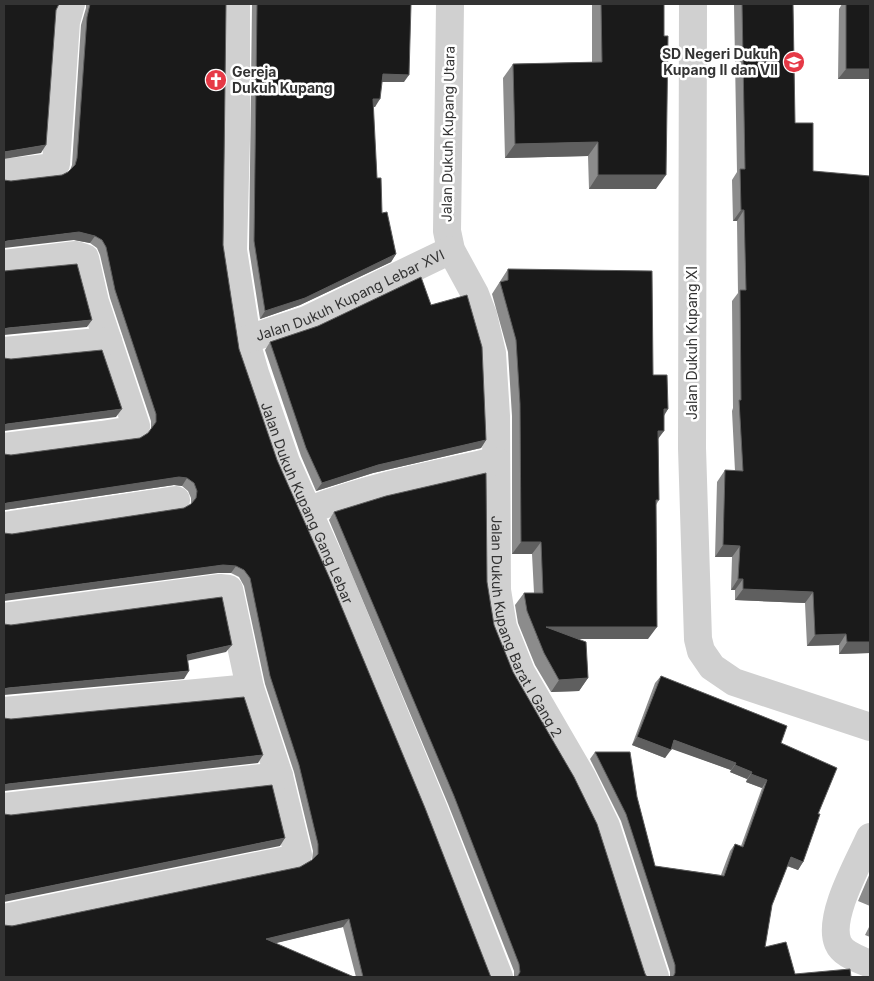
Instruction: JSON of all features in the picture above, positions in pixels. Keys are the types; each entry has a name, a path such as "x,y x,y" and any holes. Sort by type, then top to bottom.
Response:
{"street":[{"path":"4,173 54,167 56,164 66,22 71,4"},
{"name":"Jalan Dukuh Kupang Gang Lebar","path":"236,4 236,139 233,250 255,374 286,462 339,580 430,801 499,977"},
{"name":"Jalan Dukuh Kupang Utara","path":"450,4 446,213 454,256"},
{"name":"Jalan Dukuh Kupang XI","path":"693,4 692,448 696,614 701,651 720,675 776,697 870,727"},
{"path":"4,264 76,255 84,258 95,302 136,423 135,428 102,436 4,447"},
{"name":"Jalan Dukuh Kupang Lebar XVI","path":"248,339 306,320 454,256"},
{"name":"Jalan Dukuh Kupang Barat I Gang 2","path":"454,256 475,294 483,315 492,353 496,416 497,590 503,627 521,672 582,777 606,826 654,977"},
{"path":"4,351 108,340"},
{"path":"307,511 340,498 496,461"},
{"path":"4,526 176,500"},
{"path":"4,617 225,587 231,594 250,688 279,776 297,851 296,858 4,918"},
{"path":"4,711 250,688"},
{"path":"4,807 279,776"},
{"path":"870,837 838,910 836,929 838,943 846,953 870,964"}],"building":[{"path":"4,4 59,4 56,10 46,145 4,152"},
{"path":"90,4 226,4 223,245 239,349 277,460 330,579 425,808 491,977 363,977 349,919 266,939 354,977 4,977 4,925 12,926 300,867 318,854 318,844 299,765 270,676 250,578 244,570 236,566 223,565 4,595 4,533 12,534 184,508 196,498 197,491 194,483 187,478 179,477 4,504 4,454 11,455 140,438 148,433 156,422 156,414 115,290 106,247 102,240 79,232 4,242 4,180 11,181 62,175 75,165 87,17"},
{"path":"257,4 411,4 409,75 383,74 380,99 373,99 377,178 381,178 382,213 387,212 396,254 305,298 265,311 254,241"},
{"path":"601,4 664,4 664,36 668,36 666,175 598,175 598,142 515,144 513,64 602,62"},
{"path":"742,4 793,4 795,123 813,123 813,171 870,176 870,642 847,642 846,634 815,635 813,592 743,589 743,579 738,579 740,546 723,545 725,470 743,471 739,400 741,400 740,290 746,290 744,210 741,210 740,169 745,169"},
{"path":"846,4 870,4 870,69 846,69"},
{"path":"77,264 92,320 4,329 4,271"},
{"path":"508,269 652,271 653,375 667,375 668,409 664,409 664,431 658,431 659,500 656,500 657,627 546,627 586,642 588,678 559,680 544,653 527,611 524,593 543,593 541,542 521,542 520,404 516,340 500,282 508,280"},
{"path":"421,277 431,305 467,295 482,347 486,440 378,465 322,483 306,448 270,342 318,326"},
{"path":"102,350 122,409 4,425 4,358 11,359"},
{"path":"486,473 487,582 494,625 513,672 574,777 597,824 647,977 517,977 520,972 519,964 454,796 334,512 386,496"},
{"path":"222,597 232,645 187,655 189,671 4,689 4,624 11,625"},
{"path":"661,676 787,726 781,743 837,768 818,814 820,814 803,862 791,857 772,905 765,947 786,942 795,974 850,969 851,977 673,977 675,965 626,814 595,752 630,752 637,797 655,866 724,876 735,844 743,847 767,780 751,774 752,772 735,765 736,763 674,740 671,750 637,737"},
{"path":"244,697 263,755 4,785 4,718 11,719"},
{"path":"272,785 285,838 4,896 4,814 11,815"}],"place":[{"name":"SD Negeri Dukuh Kupang II dan VII","path":"794,62"},
{"name":"Gereja Dukuh Kupang","path":"216,80"}]}
